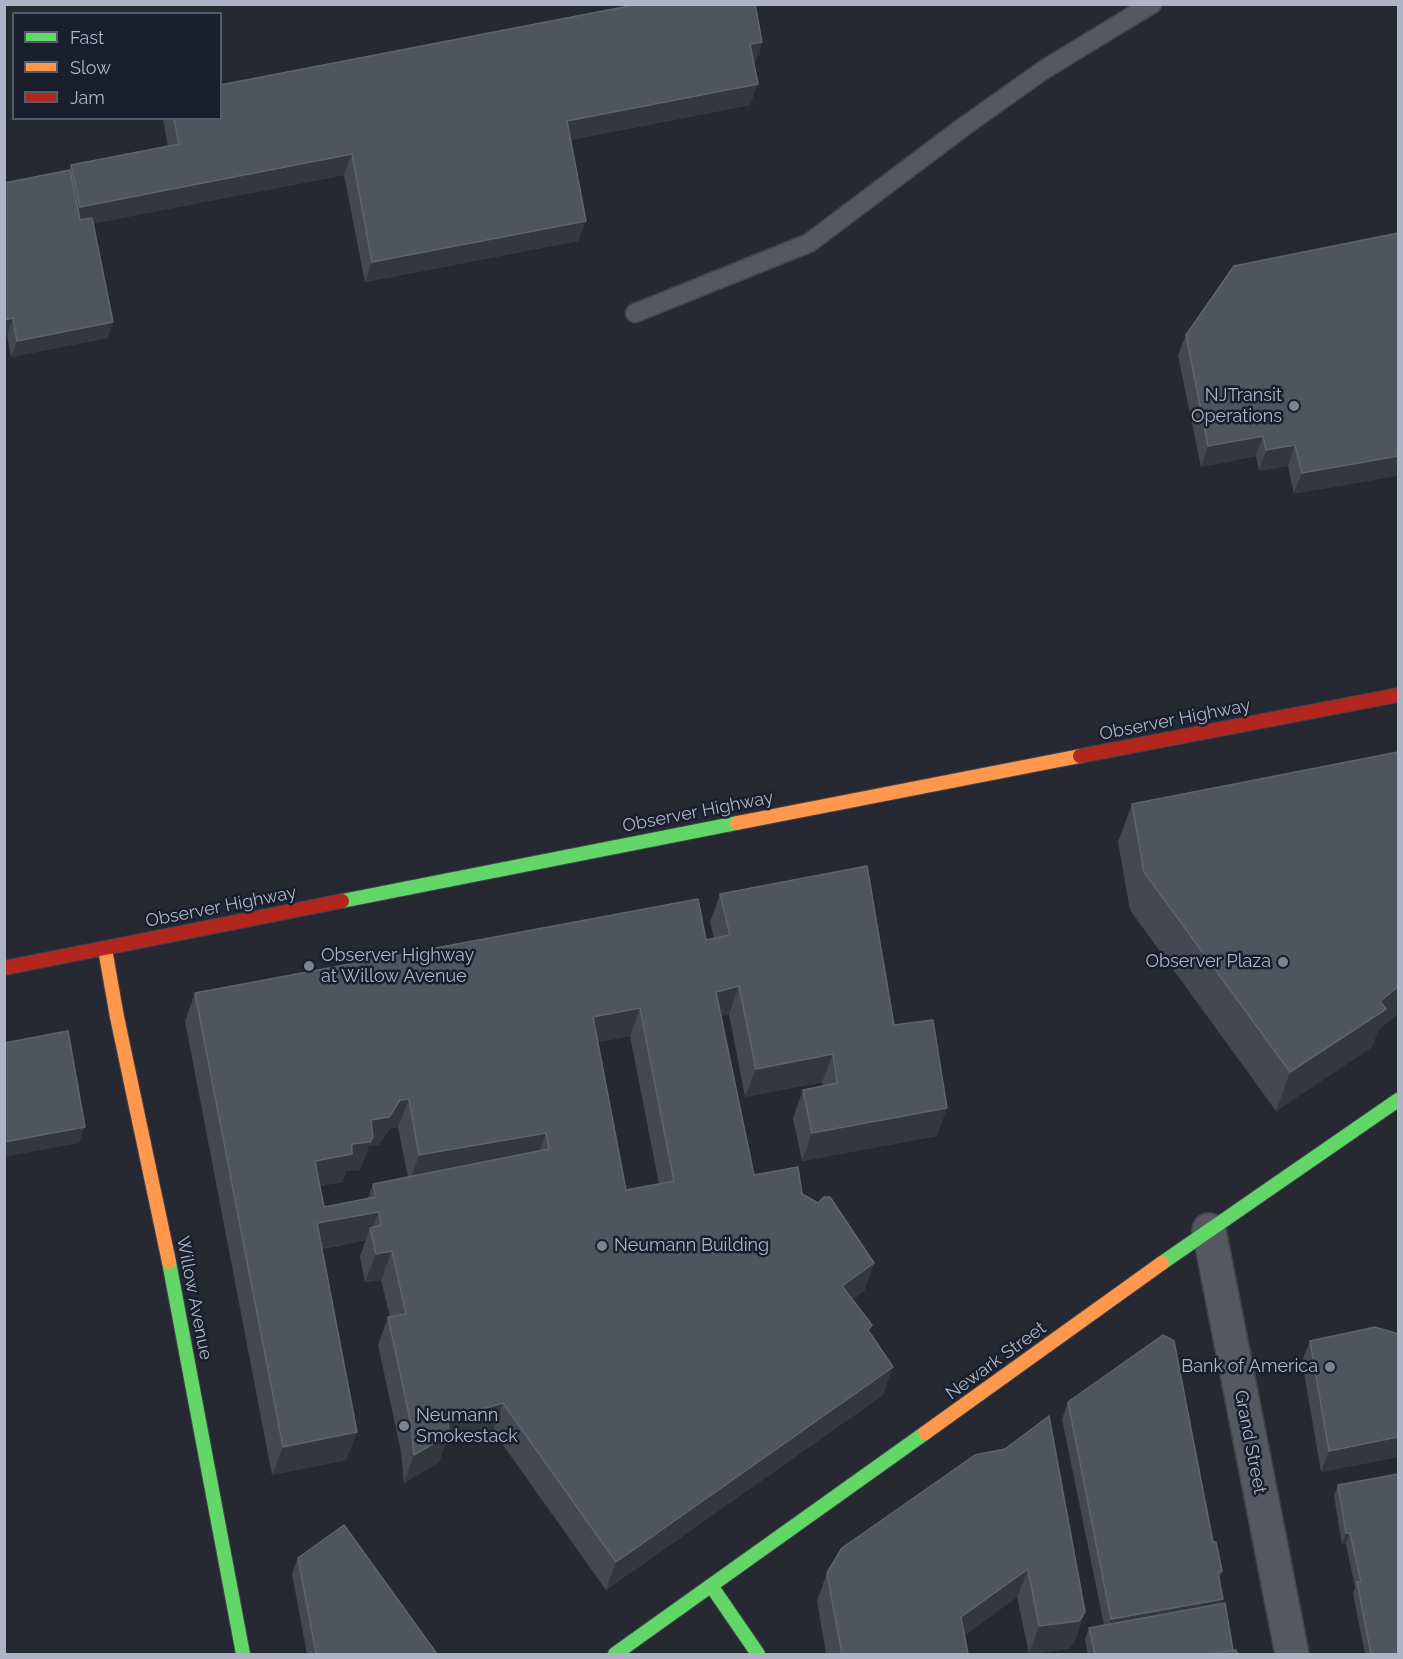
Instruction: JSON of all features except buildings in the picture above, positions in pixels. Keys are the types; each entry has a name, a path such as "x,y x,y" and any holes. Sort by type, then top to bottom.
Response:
{"main road":[{"name":"Observer Highway","path":"4,968 1398,695"},
{"name":"Willow Avenue","path":"105,949 171,1274 243,1654"},
{"name":"Newark Street","path":"615,1654 712,1587 1209,1230 1398,1100"},
{"path":"712,1587 758,1654"}],"street":[{"name":"Grand Street","path":"1209,1230 1292,1654"}],"lane":[{"path":"635,313 809,243 966,125 1045,69 1152,4"}],"traffic: fast":[{"path":"342,901 737,823"},
{"path":"1162,1263 1398,1100"},
{"path":"169,1262 243,1654"},
{"path":"615,1654 925,1433"},
{"path":"712,1587 758,1654"}],"traffic: slow":[{"path":"737,823 1080,756"},
{"path":"105,949 117,1017 169,1262"},
{"path":"925,1433 1162,1263"}],"traffic: jam":[{"path":"1080,756 1398,695"},
{"path":"4,968 342,901"}],"place":[{"name":"NJTransit Operations","path":"1294,406"},
{"name":"Observer Plaza","path":"1283,962"},
{"name":"Observer Highway at Willow Avenue","path":"309,966"},
{"name":"Neumann Building","path":"602,1246"},
{"name":"Bank of America","path":"1330,1367"},
{"name":"Neumann Smokestack","path":"404,1426"}]}
